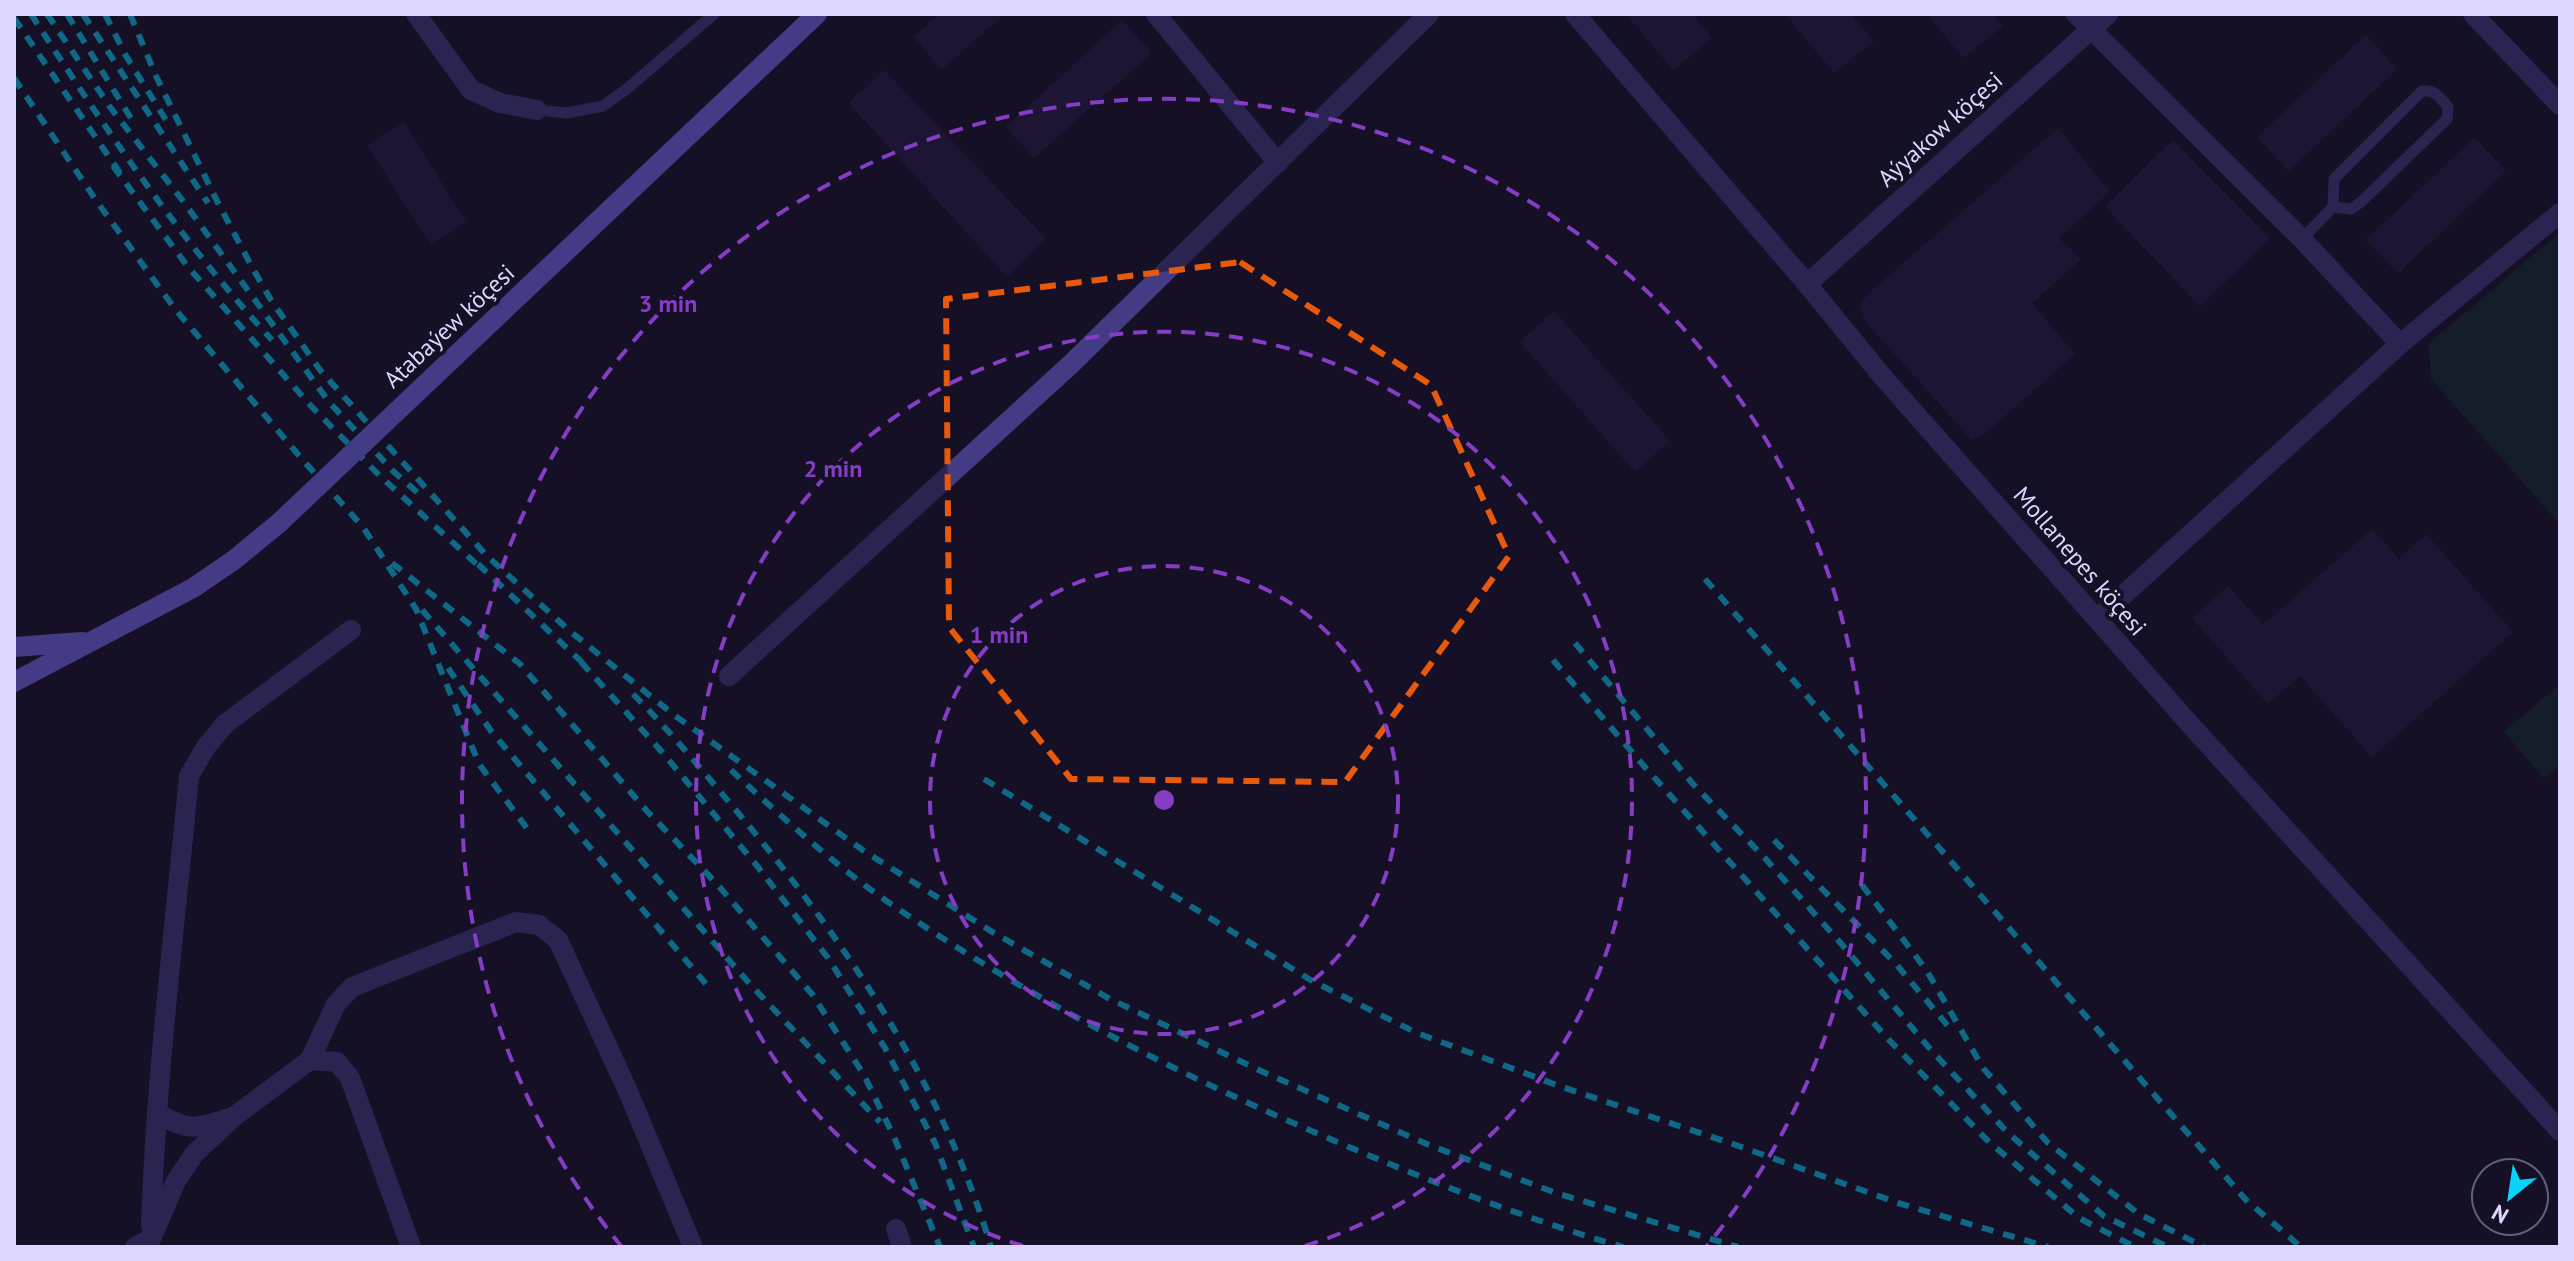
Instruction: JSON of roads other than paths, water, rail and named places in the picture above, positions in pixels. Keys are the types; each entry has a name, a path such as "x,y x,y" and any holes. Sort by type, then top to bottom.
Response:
{"main road":[{"name":"Atabaýew köçesi","path":"14,682 193,588 279,523 817,14"},
{"name":"Atabaýew köçesi","path":"14,647 90,641"}],"street":[{"path":"416,14 471,90 500,103 537,110"},
{"path":"1156,14 1278,163"},
{"path":"729,676 1070,365 1429,14"},
{"name":"Mollanepes köçesi","path":"1575,14 1882,376 2560,1131"},
{"name":"Aýyakow köçesi","path":"1807,284 2084,22 2108,14"},
{"path":"2473,14 2560,105"},
{"path":"2084,22 2302,239 2400,344"},
{"path":"2097,619 2400,344 2560,213"},
{"path":"146,1244 189,776 206,747 225,724 351,630"},
{"path":"146,1244 176,1181 195,1153 236,1115 310,1060 336,1004 352,987 516,922 539,925 558,940 627,1089 693,1247"},
{"path":"310,1060 337,1062 350,1078 411,1247"},
{"path":"157,1113 181,1126 201,1127 236,1115"}],"lane":[{"path":"537,110 567,113 603,106 714,14"},
{"path":"2302,239 2333,207 2334,179 2422,91 2435,93 2448,107 2447,119 2361,202 2351,209 2333,207"}],"railway":[{"path":"31,14 175,223 272,340"},
{"path":"47,14 110,107 183,201 329,402 394,472 418,493"},
{"path":"67,14 132,120"},
{"path":"83,14 208,203"},
{"path":"105,14 126,56 169,125"},
{"path":"130,14 156,76 253,269 320,370 486,555 571,632 674,715 864,851 994,933 1110,999 1261,1071 1429,1145 1556,1193 1738,1247"},
{"path":"14,18 120,173"},
{"path":"14,78 95,199 175,309 363,527 416,609 479,764 532,835"},
{"path":"113,166 188,267 311,406 380,476 484,571"},
{"path":"392,563 520,664 812,994 864,1075 940,1247"},
{"path":"478,564 588,668"},
{"path":"1705,579 2246,1200 2301,1247"},
{"path":"422,610 749,983 880,1122"},
{"path":"1575,643 1693,784 1763,856 1931,1050 2008,1133 2104,1216 2168,1247"},
{"path":"1553,660 1888,1039 1989,1142 2079,1218 2135,1247"},
{"path":"581,662 662,752 758,867 828,958 885,1048 935,1143 974,1247"},
{"path":"448,668 491,731 706,984"},
{"path":"633,694 685,750 775,858 851,961 917,1070 946,1127 991,1247"},
{"path":"731,770 827,855 888,902 988,967 1092,1026 1198,1080 1385,1162 1502,1207 1623,1247"},
{"path":"984,779 1314,982 1417,1033 1562,1087 1898,1203 2048,1247"},
{"path":"1774,840 1896,964 1953,1032"},
{"path":"1862,885 1927,971 1983,1068 2048,1143 2139,1214 2204,1247"}]}
